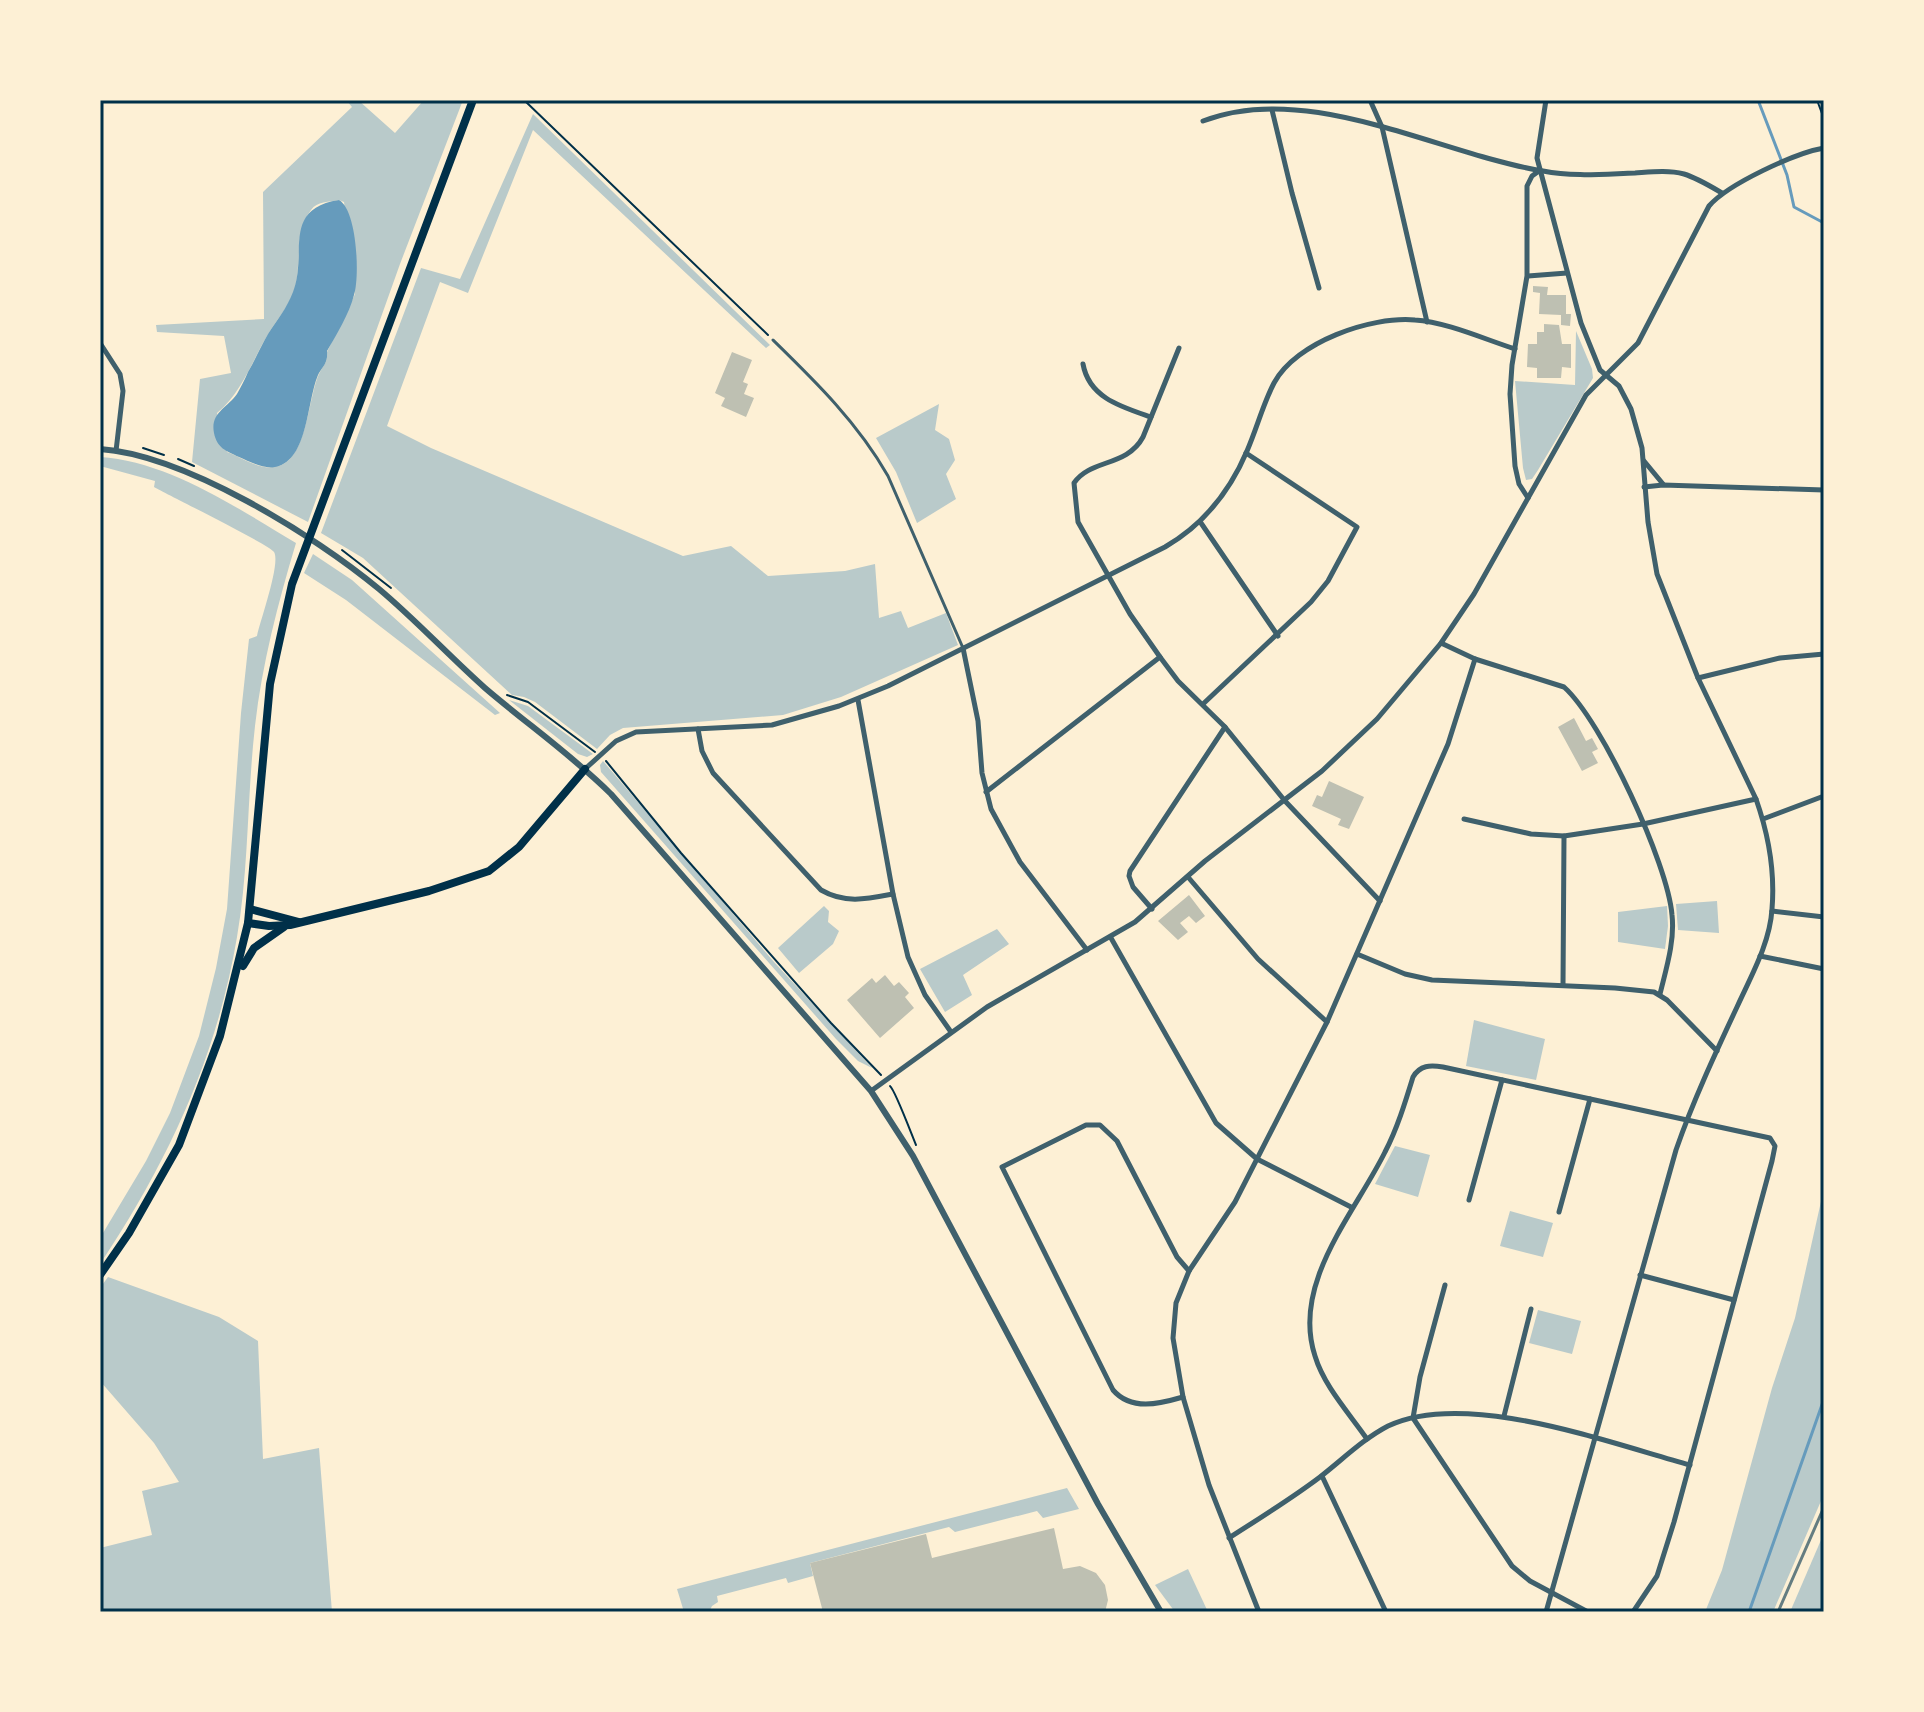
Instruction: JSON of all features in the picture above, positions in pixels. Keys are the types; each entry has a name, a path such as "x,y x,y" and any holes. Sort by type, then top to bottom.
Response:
{"main road":[{"path":"100,1275 129,1233 179,1145 204,1084 236,982 248,923 270,684 292,584 473,100"},
{"path":"248,923 284,926 482,875 513,853 585,769"},
{"path":"250,909 276,913 300,922"},
{"path":"236,982 254,948 284,926"}],"street":[{"path":"1370,100 1382,127 1427,322"},
{"path":"1546,100 1537,146 1539,171 1567,273 1590,348 1604,375 1619,386 1637,428 1657,574 1698,678 1763,819 1771,864 1772,911 1760,956 1686,1120 1667,1176 1546,1612"},
{"path":"1272,110 1295,207 1319,288"},
{"path":"1203,121 1230,114 1272,110 1317,114 1382,127 1539,171 1674,173 1690,176 1722,193"},
{"path":"871,1091 987,1007 1111,938 1152,909 1205,861 1322,771 1377,719 1441,643 1474,594 1591,388 1638,343 1709,206 1722,193 1778,164 1824,148"},
{"path":"1528,498 1519,484 1510,394 1527,276 1527,186 1539,171"},
{"path":"1527,276 1567,273"},
{"path":"585,769 610,745 631,733 781,723 858,700 1109,577 1187,535 1212,509 1246,453 1280,373 1323,340 1378,323 1399,320 1427,322 1515,349"},
{"path":"100,343 120,374 123,391 116,451"},
{"path":"1179,348 1135,450 1085,473 1074,483 1078,522 1130,614 1178,681 1225,727 1285,801 1380,901"},
{"path":"1083,364 1085,374 1096,391 1123,407 1151,417"},
{"path":"100,449 147,457 225,490 320,545 380,589 493,695 585,769 626,811 871,1091 913,1156 1098,1504 1161,1612"},
{"path":"1203,704 1278,636 1328,581 1357,527 1246,453"},
{"path":"1643,459 1663,485"},
{"path":"1644,487 1824,490"},
{"path":"1201,523 1278,636"},
{"path":"1441,643 1475,659 1564,687 1576,698 1599,734 1643,824 1671,898 1673,919 1660,994"},
{"path":"963,648 977,712 986,792 991,809 1008,844 1087,950"},
{"path":"1698,678 1780,658 1824,654"},
{"path":"986,792 1160,657"},
{"path":"1259,1612 1204,1469 1183,1397 1174,1352 1176,1303 1189,1271 1235,1202 1327,1022 1448,744 1475,659"},
{"path":"858,700 893,894 914,974 951,1032"},
{"path":"1152,909 1133,887 1130,871 1225,727"},
{"path":"698,729 702,751 713,773 821,890 846,900 893,894"},
{"path":"1763,819 1824,796"},
{"path":"1464,819 1531,834 1564,836 1643,824 1756,799"},
{"path":"1563,985 1564,836"},
{"path":"1188,877 1258,959 1327,1022"},
{"path":"1772,911 1824,917"},
{"path":"1111,938 1209,1113 1226,1134 1257,1159 1351,1207"},
{"path":"1357,954 1420,979 1563,985 1660,994 1717,1051"},
{"path":"1760,956 1824,969"},
{"path":"1367,1439 1325,1380 1315,1358 1310,1335 1312,1296 1351,1207 1387,1149 1413,1077 1420,1069 1434,1066 1772,1140 1775,1146 1661,1566 1652,1586 1633,1612"},
{"path":"1469,1200 1502,1080"},
{"path":"1559,1212 1590,1099"},
{"path":"1183,1397 1139,1404 1121,1398 1113,1390 1002,1167 1086,1125 1100,1125 1117,1141 1177,1257 1189,1271"},
{"path":"1640,1275 1734,1300"},
{"path":"1445,1285 1420,1377 1413,1418 1503,1555 1530,1581 1588,1612"},
{"path":"1504,1416 1531,1309"},
{"path":"1229,1538 1322,1476 1367,1439 1389,1426 1413,1418 1451,1414 1504,1416 1690,1465"},
{"path":"1322,1476 1386,1612"}],"lane":[{"path":"773,340 818,383 877,457 963,648"}],"path":[{"path":"524,100 773,340"},
{"path":"1817,100 1824,119"},
{"path":"333,544 392,589"},
{"path":"507,695 528,702 594,751"},
{"path":"606,762 681,853 831,1023 896,1091 901,1112 920,1154"}],"shaded area":[{"path":"346,100 358,100 395,133 424,100 463,100 400,264 308,522 192,462 200,379 231,373 224,336 157,332 156,325 264,319 263,192 352,107","holes":["344,202 355,294 327,352 315,384 305,428 294,454 286,463 275,467 256,465 227,452 217,413 240,387 293,295 305,219 320,203"]},
{"path":"533,114 770,345 766,348 533,130 468,293 440,282 387,426 431,448 683,556 731,546 768,576 845,571 875,564 879,618 901,611 908,628 946,613 958,645 841,697 783,715 623,728 610,735 597,749 535,702 512,695 363,558 321,533 421,268 460,279"},
{"path":"1576,331 1593,378 1538,470 1532,479 1526,480 1515,381 1575,385"},
{"path":"939,404 935,430 949,439 955,460 946,474 956,499 917,523 896,472 876,438"},
{"path":"100,457 126,460 177,477 296,543 262,680 252,752 241,911 217,1025 203,1067 168,1148 100,1264 100,1238 146,1161 170,1113 199,1036 216,968 227,909 249,639 257,636 275,558 274,552 256,540 154,487 155,481 100,466"},
{"path":"313,554 352,580 500,713 495,715 346,600 304,573"},
{"path":"509,700 528,706 593,754 587,757 578,754"},
{"path":"603,761 774,962 872,1068 858,1061 836,1039 601,772"},
{"path":"1717,901 1719,933 1678,930 1676,904"},
{"path":"824,906 829,911 828,922 839,931 833,944 799,973 778,948"},
{"path":"1667,906 1665,949 1618,942 1618,912"},
{"path":"997,929 1009,944 963,975 972,995 945,1012 920,969"},
{"path":"1474,1020 1545,1039 1536,1080 1466,1066"},
{"path":"1395,1146 1430,1155 1418,1197 1375,1184"},
{"path":"1824,1188 1824,1494 1773,1612 1705,1612 1722,1570 1772,1388 1795,1318"},
{"path":"1510,1211 1553,1223 1543,1257 1500,1246"},
{"path":"108,1277 219,1317 258,1341 263,1459 319,1448 332,1612 100,1612 100,1548 152,1535 142,1491 179,1482 154,1443 100,1381 100,1288"},
{"path":"1538,1310 1581,1321 1572,1354 1529,1343"},
{"path":"1067,1488 1079,1509 1043,1518 1037,1511 955,1532 949,1527 810,1563 813,1576 788,1583 786,1578 717,1596 718,1602 709,1612 684,1612 677,1589"},
{"path":"1824,1533 1824,1612 1790,1612"},
{"path":"1188,1569 1208,1612 1175,1612 1155,1585"}],"water":[{"path":"339,200 350,216 353,229 357,259 354,295 315,383 306,425 296,451 279,466 259,465 220,446 215,438 214,420 237,394 265,339 291,298 297,278 303,223 309,213 321,205"}],"building":[{"path":"1533,286 1548,287 1547,295 1566,295 1566,314 1571,314 1570,326 1561,325 1561,315 1539,314 1540,293 1533,292"},
{"path":"1544,324 1559,325 1562,344 1571,344 1571,368 1562,367 1561,378 1537,378 1537,368 1527,367 1528,344 1537,344 1537,332 1544,332"},
{"path":"732,352 752,360 743,382 748,384 744,394 754,398 746,417 721,406 725,398 715,393"},
{"path":"1574,718 1586,741 1592,738 1598,749 1592,752 1598,763 1582,771 1558,727"},
{"path":"1329,781 1364,797 1349,829 1338,825 1341,819 1312,806 1317,795 1322,797"},
{"path":"1189,895 1205,916 1196,923 1189,916 1180,923 1188,932 1178,940 1158,921"},
{"path":"885,975 894,986 899,982 909,993 905,997 914,1008 880,1038 847,1000 872,978 876,983"},
{"path":"1054,1528 1063,1569 1080,1566 1096,1573 1105,1585 1108,1600 1105,1612 823,1612 810,1563 926,1534 932,1558"}],"waterway":[{"path":"1758,100 1787,175 1794,207 1824,223"},
{"path":"1749,1612 1824,1399"}],"railway":[{"path":"1778,1612 1824,1507"}]}
